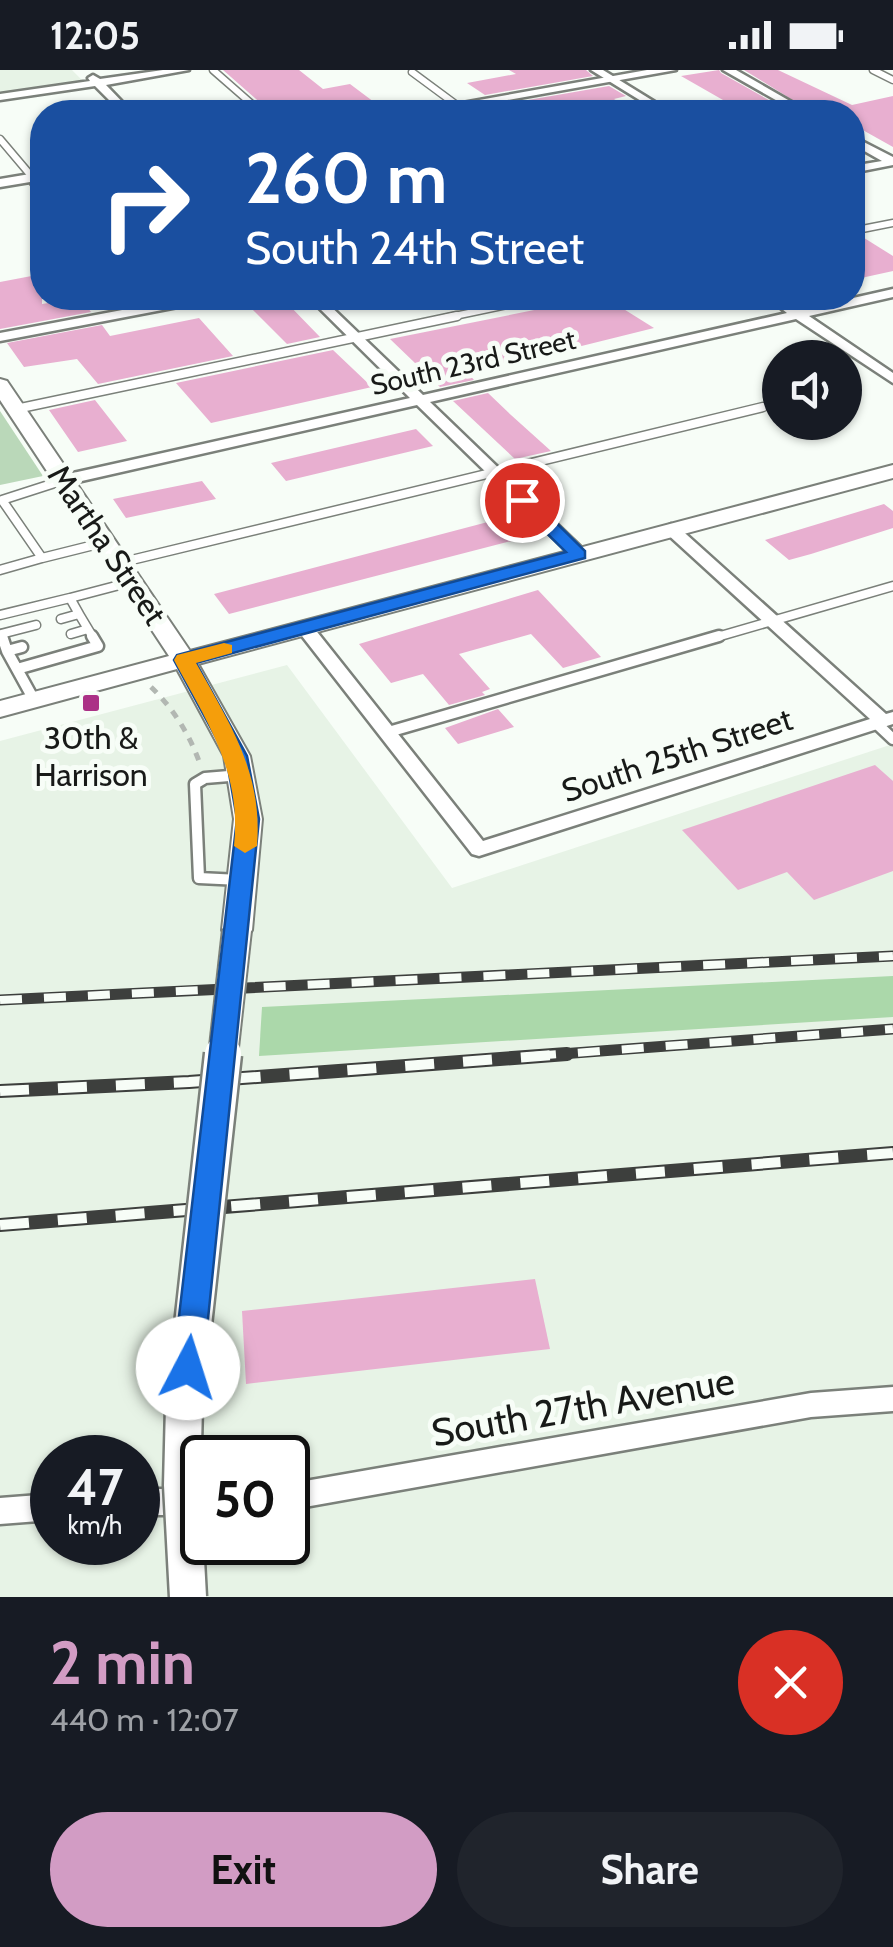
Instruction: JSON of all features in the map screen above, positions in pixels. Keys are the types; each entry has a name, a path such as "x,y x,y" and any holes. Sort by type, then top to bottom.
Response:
{"main road":[{"name":"Martha Street","path":"0,384 209,700 242,775 248,819 184,1406 182,1485 188,1597"},
{"path":"0,708 890,474"}],"street":[{"path":"84,70 115,100"},
{"path":"0,97 184,70"},
{"path":"596,70 646,100"},
{"path":"494,100 670,70"},
{"path":"728,70 782,100"},
{"path":"865,147 893,162"},
{"path":"865,167 893,162"},
{"path":"0,184 30,182"},
{"name":"South 23rd Street","path":"865,299 893,293"},
{"path":"0,338 113,310"},
{"path":"328,310 578,554"},
{"path":"793,310 892,377"},
{"name":"South 23rd Street","path":"64,480 817,310"},
{"path":"671,530 886,725"},
{"path":"304,627 385,733"},
{"name":"South 25th Street","path":"385,733 479,850 886,725"},
{"name":"South 27th Avenue","path":"310,1492 812,1404 893,1399"},
{"path":"0,1511 30,1509"}],"lane":[{"path":"213,70 247,100"},
{"path":"426,70 412,72 450,100"},
{"path":"873,70 893,80"},
{"path":"0,139 30,171"},
{"path":"865,228 893,222"},
{"path":"16,408 483,310"},
{"path":"0,615 70,598 125,572 494,472 762,407"},
{"path":"42,558 2,500 64,480"},
{"path":"0,570 106,542"},
{"path":"385,733 893,586"},
{"path":"17,669 98,646 70,598"},
{"path":"61,618 79,614"},
{"path":"34,700 1,633 36,625"},
{"path":"71,634 88,630"},
{"path":"7,651 22,647"},
{"path":"242,775 205,778 195,784 199,878 242,880"}],"shaded area":[{"path":"0,70 72,70 83,81 0,94"},
{"path":"287,665 452,888 893,744 893,1597 0,1597 0,741"}],"green space":[{"path":"0,411 43,476 0,485"},
{"path":"893,976 893,1017 259,1056 262,1007"}],"building":[{"path":"223,70 299,70 323,89 350,84 371,100 257,100"},
{"path":"509,70 586,70 593,76 485,95 467,83 516,74"},
{"path":"719,70 769,100 723,100 681,76"},
{"path":"744,70 778,70 841,100 793,100"},
{"path":"609,86 626,96 616,100 529,100"},
{"path":"893,96 893,147 865,131 865,102"},
{"path":"865,238 893,256 893,271 865,277"},
{"path":"30,276 30,310 91,312 0,329 0,282"},
{"path":"253,310 294,310 320,337 287,344"},
{"path":"534,310 625,310 654,328 469,374 474,380 440,387 390,339"},
{"path":"199,318 233,356 98,384 77,359 24,367 7,343 102,325 110,336"},
{"path":"333,350 372,387 211,423 176,383"},
{"path":"488,393 551,451 515,459 453,401"},
{"path":"95,400 127,441 78,452 49,410"},
{"path":"416,429 433,446 286,481 271,463"},
{"path":"202,481 216,499 126,518 113,499"},
{"path":"884,504 893,511 893,528 811,554 789,560 765,540"},
{"path":"503,518 523,538 229,614 214,594"},
{"path":"538,590 601,657 563,668 531,634 459,654 490,689 482,692 485,695 449,705 423,674 391,683 359,644"},
{"path":"498,709 514,727 458,744 445,728"},
{"path":"875,765 893,781 893,871 814,900 787,872 738,890 682,830"},
{"path":"535,1279 550,1349 246,1384 242,1311"}],"railway":[{"path":"0,1000 893,956"},
{"path":"534,1056 893,1029"},
{"path":"0,1091 189,1082 567,1054"},
{"path":"0,1225 893,1153"}],"slow traffic":[{"path":"224,649 184,660 236,756 248,819 245,846"}],"place":[{"name":"30th & Harrison","path":"91,703"}],"route":[{"path":"188,1368 248,819 236,756 184,660 578,554 522,500"}]}
